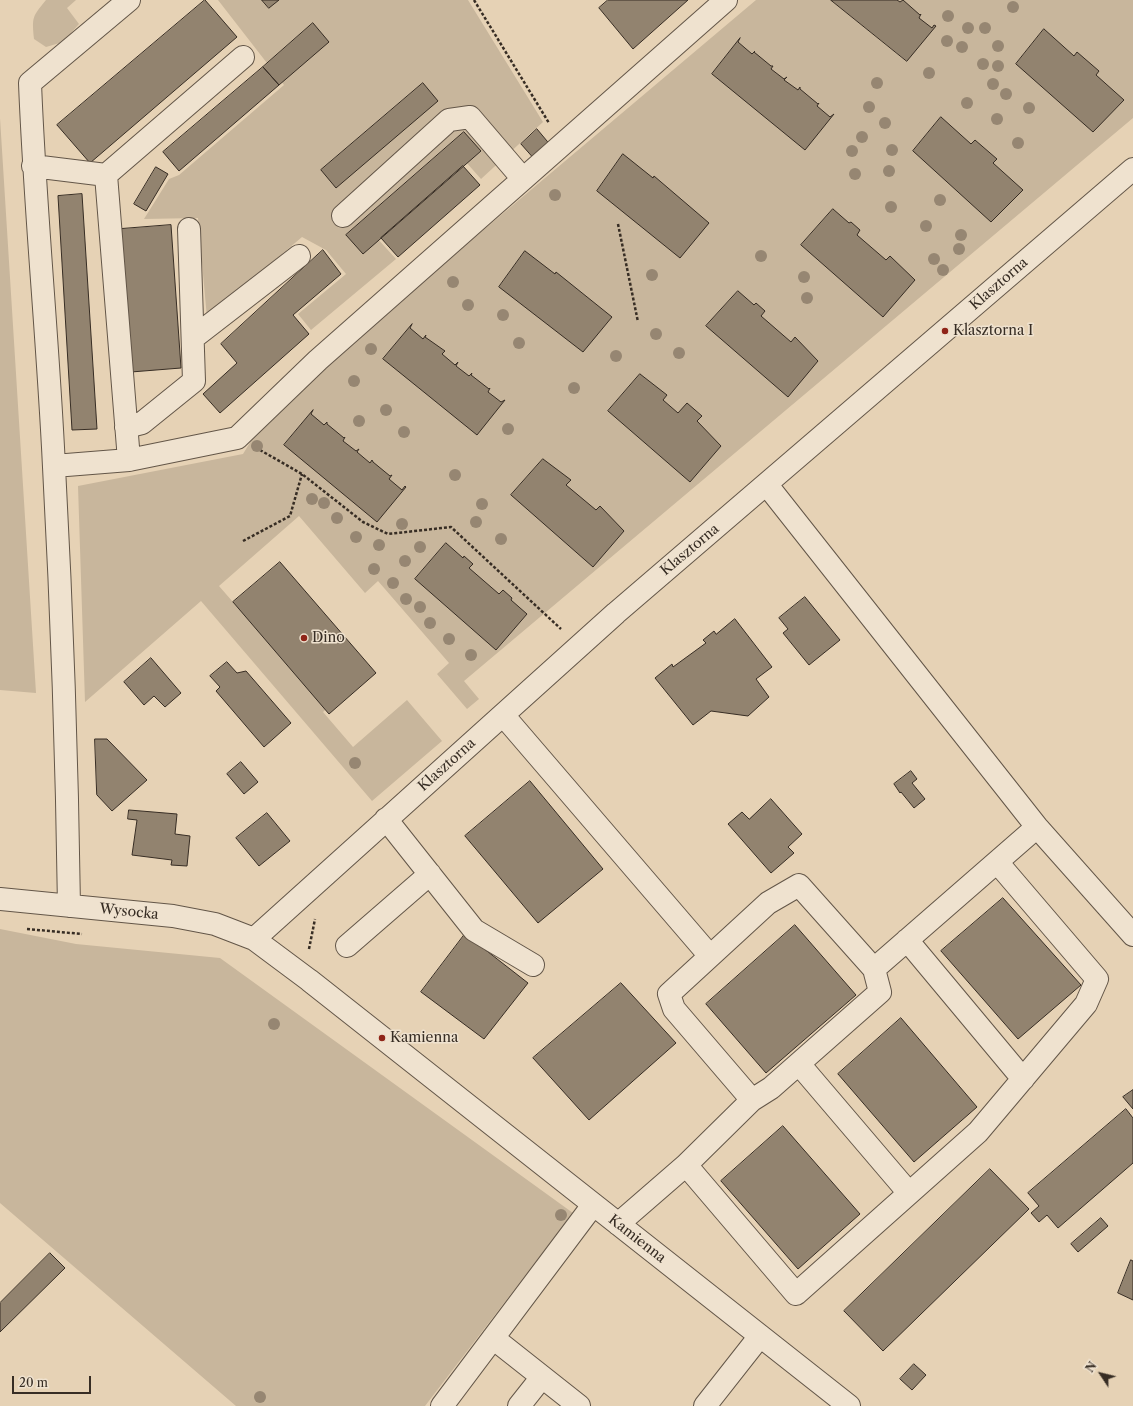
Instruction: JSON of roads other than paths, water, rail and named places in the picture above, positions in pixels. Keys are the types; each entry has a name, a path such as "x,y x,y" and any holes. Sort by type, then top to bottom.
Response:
{"street":[{"path":"69,906 66,706 54,466 33,166 30,83 129,0"},
{"path":"54,466 129,460 237,438 318,360 523,179 563,146 726,0"},
{"path":"33,166 106,175 243,57"},
{"path":"343,216 449,120 470,117 523,179"},
{"name":"Klasztorna","path":"254,939 578,647 1133,169"},
{"path":"106,175 129,460"},
{"path":"126,427 142,423 194,381 190,230"},
{"path":"193,338 299,256"},
{"path":"767,485 1037,827 1133,935"},
{"path":"503,715 710,956"},
{"path":"386,819 474,930 532,966"},
{"path":"874,969 1037,827"},
{"path":"686,1165 796,1294 978,1132 1086,1004 1097,979 997,862"},
{"path":"347,946 430,874"},
{"path":"618,1224 686,1165 752,1100 771,1088 880,992 874,969 799,885 768,903 670,994 674,1009 752,1100"},
{"name":"Wysocka","path":"0,899 173,916 215,924 254,939"},
{"name":"Kamienna","path":"254,939 309,980 849,1406"},
{"path":"907,940 1023,1079"},
{"path":"799,1064 909,1194"},
{"path":"442,1406 593,1205"},
{"path":"704,1406 760,1336"},
{"path":"493,1338 579,1406"},
{"path":"519,1406 542,1377"}],"place":[{"name":"Klasztorna I","path":"945,331"},
{"name":"Dino","path":"304,638"},
{"name":"Kamienna","path":"382,1038"}]}
